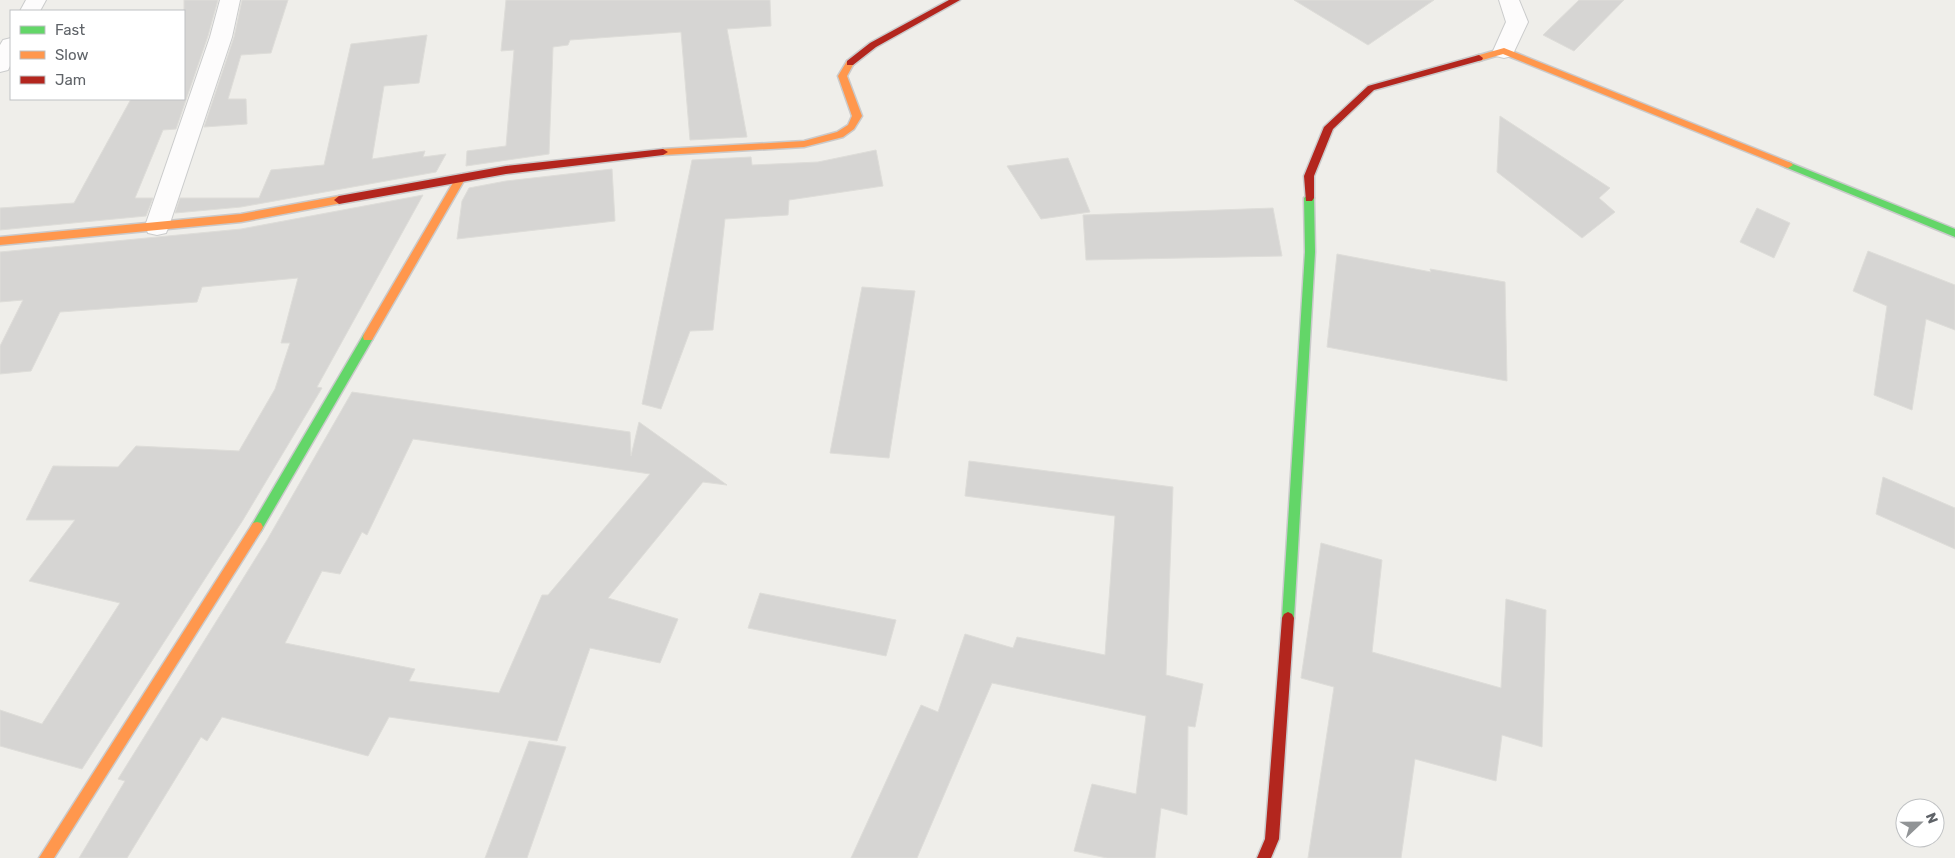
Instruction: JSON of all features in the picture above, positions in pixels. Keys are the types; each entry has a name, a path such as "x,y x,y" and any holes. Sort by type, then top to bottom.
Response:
{"street":[{"path":"157,226 221,37 230,0"},
{"path":"0,241 240,218 506,170 658,152 804,144 840,135 851,127 857,116 842,76 847,65 873,45 956,0"},
{"path":"1504,51 1517,22 1509,0"},
{"path":"0,65 10,47"},
{"path":"1264,858 1272,839 1296,506 1310,252 1309,176 1329,127 1372,88 1504,51 1955,233"},
{"path":"46,858 255,530 460,179"}],"building":[{"path":"184,0 218,0 208,36 176,129 163,130 135,198 153,198 146,216 0,230 0,208 74,203 130,100 185,100"},
{"path":"242,0 288,0 271,53 241,55 228,99 246,99 247,124 204,127 234,37"},
{"path":"506,0 770,0 771,26 727,29 747,137 690,140 681,32 570,40 568,45 553,47 549,154 466,166 467,151 506,146 514,50 501,51"},
{"path":"1294,0 1434,0 1368,45"},
{"path":"1579,0 1624,0 1574,51 1543,35"},
{"path":"427,35 419,83 384,86 372,159 425,151 423,157 446,154 436,172 241,207 175,213 180,198 259,198 271,170 324,165 351,44"},
{"path":"1500,116 1610,188 1599,198 1615,212 1582,238 1497,172"},
{"path":"876,150 883,186 789,200 788,215 725,219 713,330 690,331 661,409 642,404 692,160 751,157 752,165 818,162"},
{"path":"1068,158 1090,212 1041,219 1007,166"},
{"path":"612,169 615,221 457,239 462,201 469,188 506,181"},
{"path":"423,195 317,387 322,388 243,520 82,769 0,746 0,710 42,724 120,603 29,581 75,520 26,520 53,466 118,467 136,446 239,451 275,389 290,343 281,343 298,278 202,287 197,302 60,312 31,371 0,374 0,346 23,300 0,302 0,252 241,229"},
{"path":"1273,208 1282,256 1086,260 1083,215"},
{"path":"1757,208 1790,223 1774,258 1740,242"},
{"path":"1868,251 1955,285 1955,330 1926,319 1912,410 1874,395 1887,306 1853,291"},
{"path":"1337,254 1431,272 1430,269 1505,282 1507,381 1327,347"},
{"path":"862,287 915,291 889,458 830,453"},
{"path":"352,392 630,432 631,456 639,422 727,485 703,482 608,598 678,619 660,663 590,648 557,741 389,717 368,756 222,717 207,741 201,737 127,858 79,858 125,781 118,779 267,540","holes":["413,439 650,474 548,595 542,595 499,693 409,681 415,669 285,643 322,571 340,574 362,532 367,535"]},
{"path":"969,461 1173,487 1166,675 1203,684 1195,727 1188,726 1187,815 1161,808 1155,858 1107,858 1074,851 1092,784 1136,794 1146,716 992,683 917,858 851,858 921,705 938,712 965,634 1013,648 1017,637 1105,655 1115,516 965,496"},
{"path":"1883,477 1955,508 1955,549 1876,514"},
{"path":"1321,543 1382,560 1372,652 1501,688 1506,599 1546,610 1542,747 1502,735 1496,781 1415,759 1401,858 1308,858 1334,687 1301,678"},
{"path":"760,593 896,620 886,656 748,628"},
{"path":"529,741 566,747 527,858 485,858"}],"traffic: fast":[{"path":"1788,165 1955,233"},
{"path":"1288,618 1310,252 1309,198"},
{"path":"257,527 368,337"}],"traffic: slow":[{"path":"1479,58 1504,51 1788,165"},
{"path":"663,152 804,144 840,135 851,127 857,116 842,76 850,63"},
{"path":"368,337 460,179"},
{"path":"0,241 241,218 339,200"},
{"path":"46,858 257,527"}],"traffic: jam":[{"path":"850,63 873,45 956,0"},
{"path":"1309,198 1309,176 1329,127 1371,88 1479,58"},
{"path":"339,200 506,170 663,152"},
{"path":"1264,858 1272,839 1288,618"}]}
